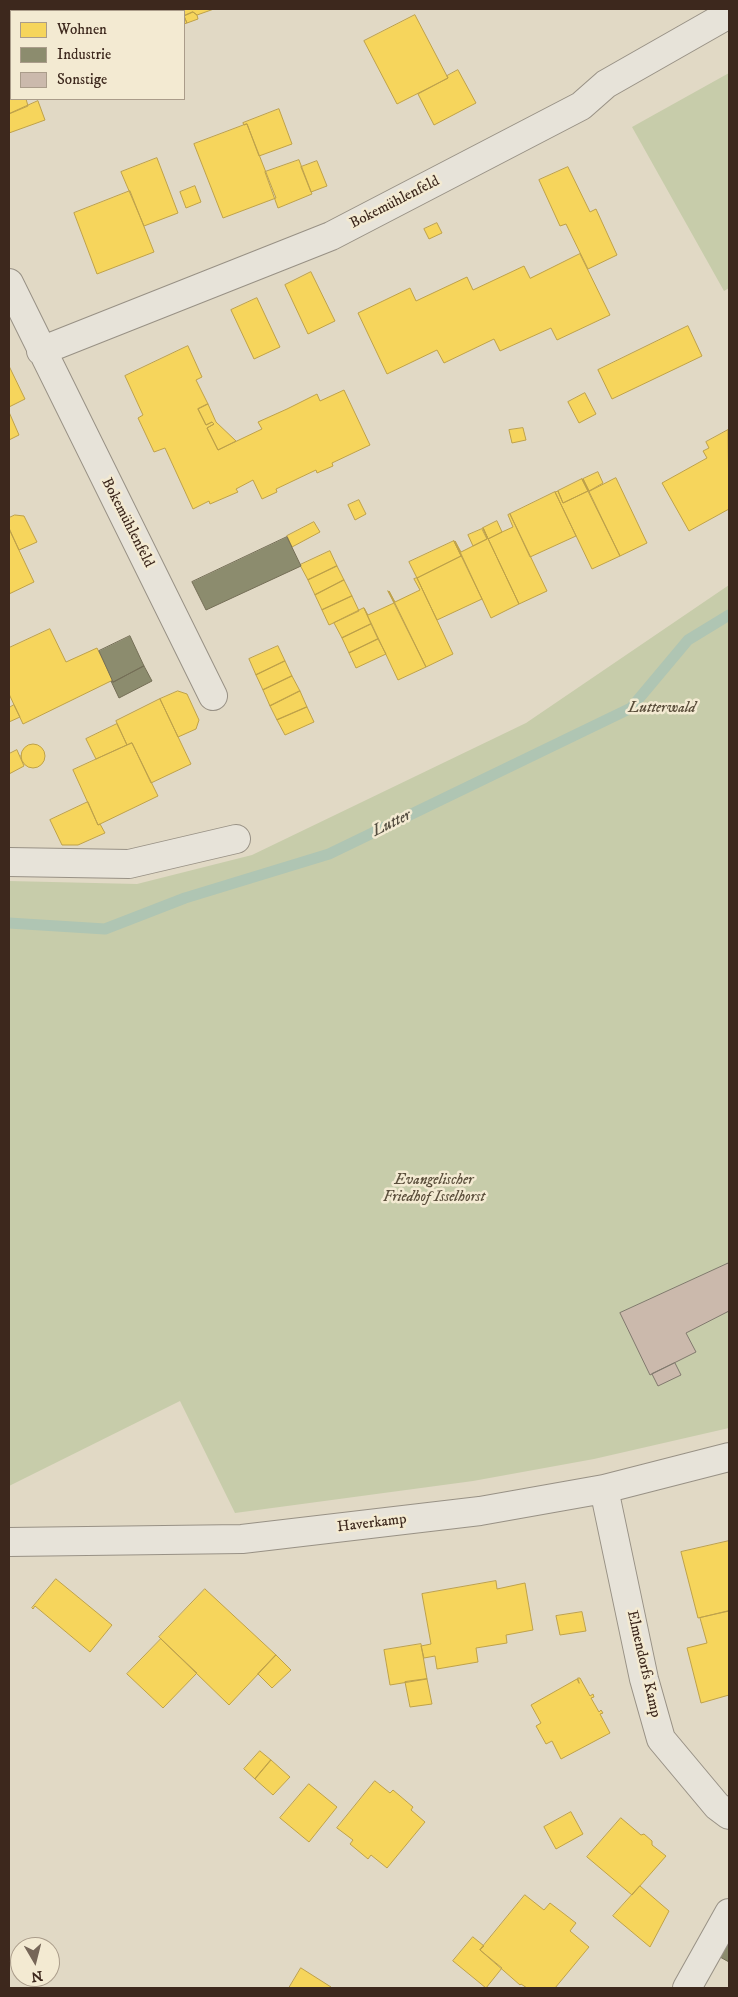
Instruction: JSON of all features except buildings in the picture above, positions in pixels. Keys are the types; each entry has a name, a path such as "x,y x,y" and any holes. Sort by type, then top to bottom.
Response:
{"street":[{"name":"Bokemühlenfeld","path":"41,351 331,236 582,106 606,84 729,14"},
{"name":"Bokemühlenfeld","path":"9,283 213,696"},
{"path":"9,862 129,864 236,839"},
{"name":"Haverkamp","path":"9,1542 242,1539 480,1511 604,1489 729,1457"},
{"name":"Elmendorfs Kamp","path":"604,1489 644,1679 661,1740 717,1806 729,1815"},
{"path":"687,1988 729,1913"}],"green space":[{"path":"729,73 729,288 724,291 632,127"},
{"name":"Evangelischer Friedhof Isselhorst","path":"729,585 729,1428 594,1459 473,1481 235,1513 180,1401 9,1486 9,881 137,884 252,855 526,723"}],"waterway":[{"name":"Lutter","path":"9,923 105,929 185,898 329,854 631,708 688,640 729,615"}],"park label":[{"name":"Lutterwald","path":"662,709"}]}
